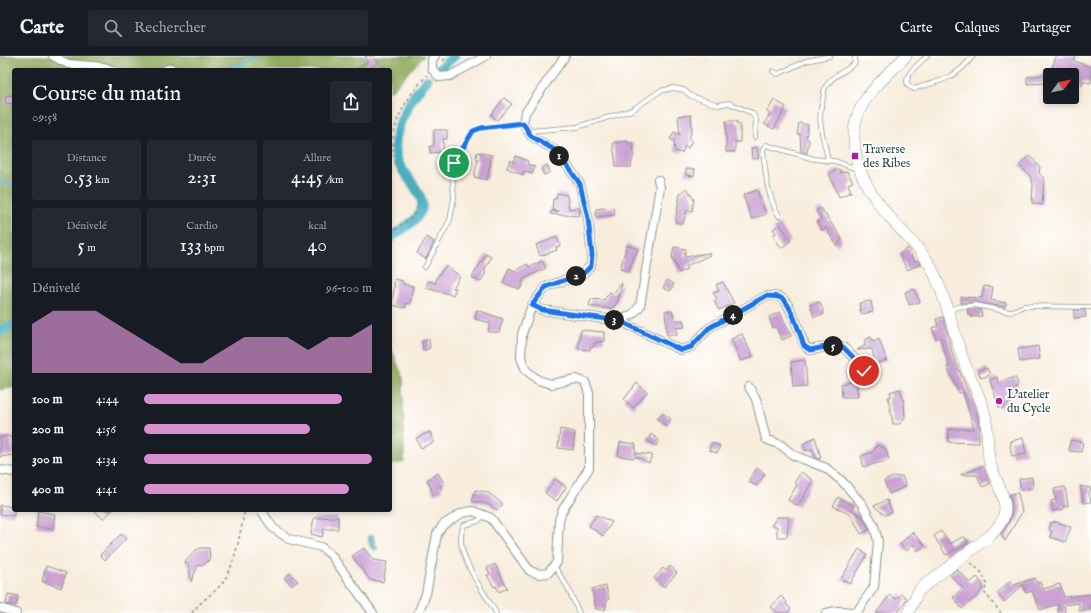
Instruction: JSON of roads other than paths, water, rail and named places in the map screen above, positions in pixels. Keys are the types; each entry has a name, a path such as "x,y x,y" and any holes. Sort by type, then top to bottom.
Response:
{"main road":[{"path":"906,56 872,90 859,109 853,133 857,167 878,204 914,243 930,267 948,310 963,359 985,414 989,462 1005,510 999,526 991,535 925,585 918,592 908,613"}],"street":[{"path":"53,56 68,64 107,68"},
{"path":"435,56 432,59 432,69 440,77 450,76 486,56"},
{"path":"418,613 426,594 437,534 443,525 462,513 473,511 491,518 530,571 539,574 548,573 557,562 559,520 562,511 589,468 589,393 585,382 576,379 551,384 538,380 526,370 521,358 522,334 532,305 546,287 584,273 591,266 592,255 588,218 580,184 553,149 531,136 523,123 525,113 566,56"},
{"path":"620,321 633,314 640,306 660,187 658,180"},
{"path":"532,305 542,310 620,321 681,350 691,347 709,328 766,296 776,296 783,298 788,304 804,346 810,350 836,345 843,347 864,371"},
{"path":"749,387 756,399 766,439 781,445 793,455 826,468 842,481 862,504 874,526 878,541 874,588 855,613 840,610 826,613"},
{"path":"0,470 12,472"},
{"path":"263,512 273,528 289,539 321,547 331,555 372,613"},
{"path":"0,608 16,613"}],"lane":[{"path":"773,71 778,74 806,61 830,56"},
{"path":"828,161 819,121 820,106 826,86 855,63 854,56"},
{"path":"927,56 907,77 906,82 909,87 914,89 951,77 962,69 973,56"},
{"path":"528,131 577,126 632,110 660,92 673,88 684,90 691,96 718,105 729,103 752,113 756,120 755,137"},
{"path":"425,267 450,220 454,198 452,172 454,163 473,131 481,128 523,123"},
{"path":"779,216 770,200 767,187 764,149 766,145 851,168 857,167"},
{"path":"948,310 975,305 1010,312 1024,306 1091,307"},
{"path":"484,514 478,521 464,525 460,533 469,570 496,613"},
{"path":"554,566 567,586 579,613"}],"water":[{"path":"373,535 375,544 378,548 374,551 370,546 368,536"}],"waterway":[{"path":"226,68 250,61 259,56"},
{"path":"439,69 454,56"},
{"path":"392,237 414,220 421,211 422,201 400,166 396,156 395,144 401,120 413,98 427,80"},
{"path":"0,181 12,185"},
{"path":"0,331 12,325"}],"place":[{"name":"Traverse des Ribes","path":"855,156"},
{"name":"L’atelier du Cycle","path":"999,401"}]}
